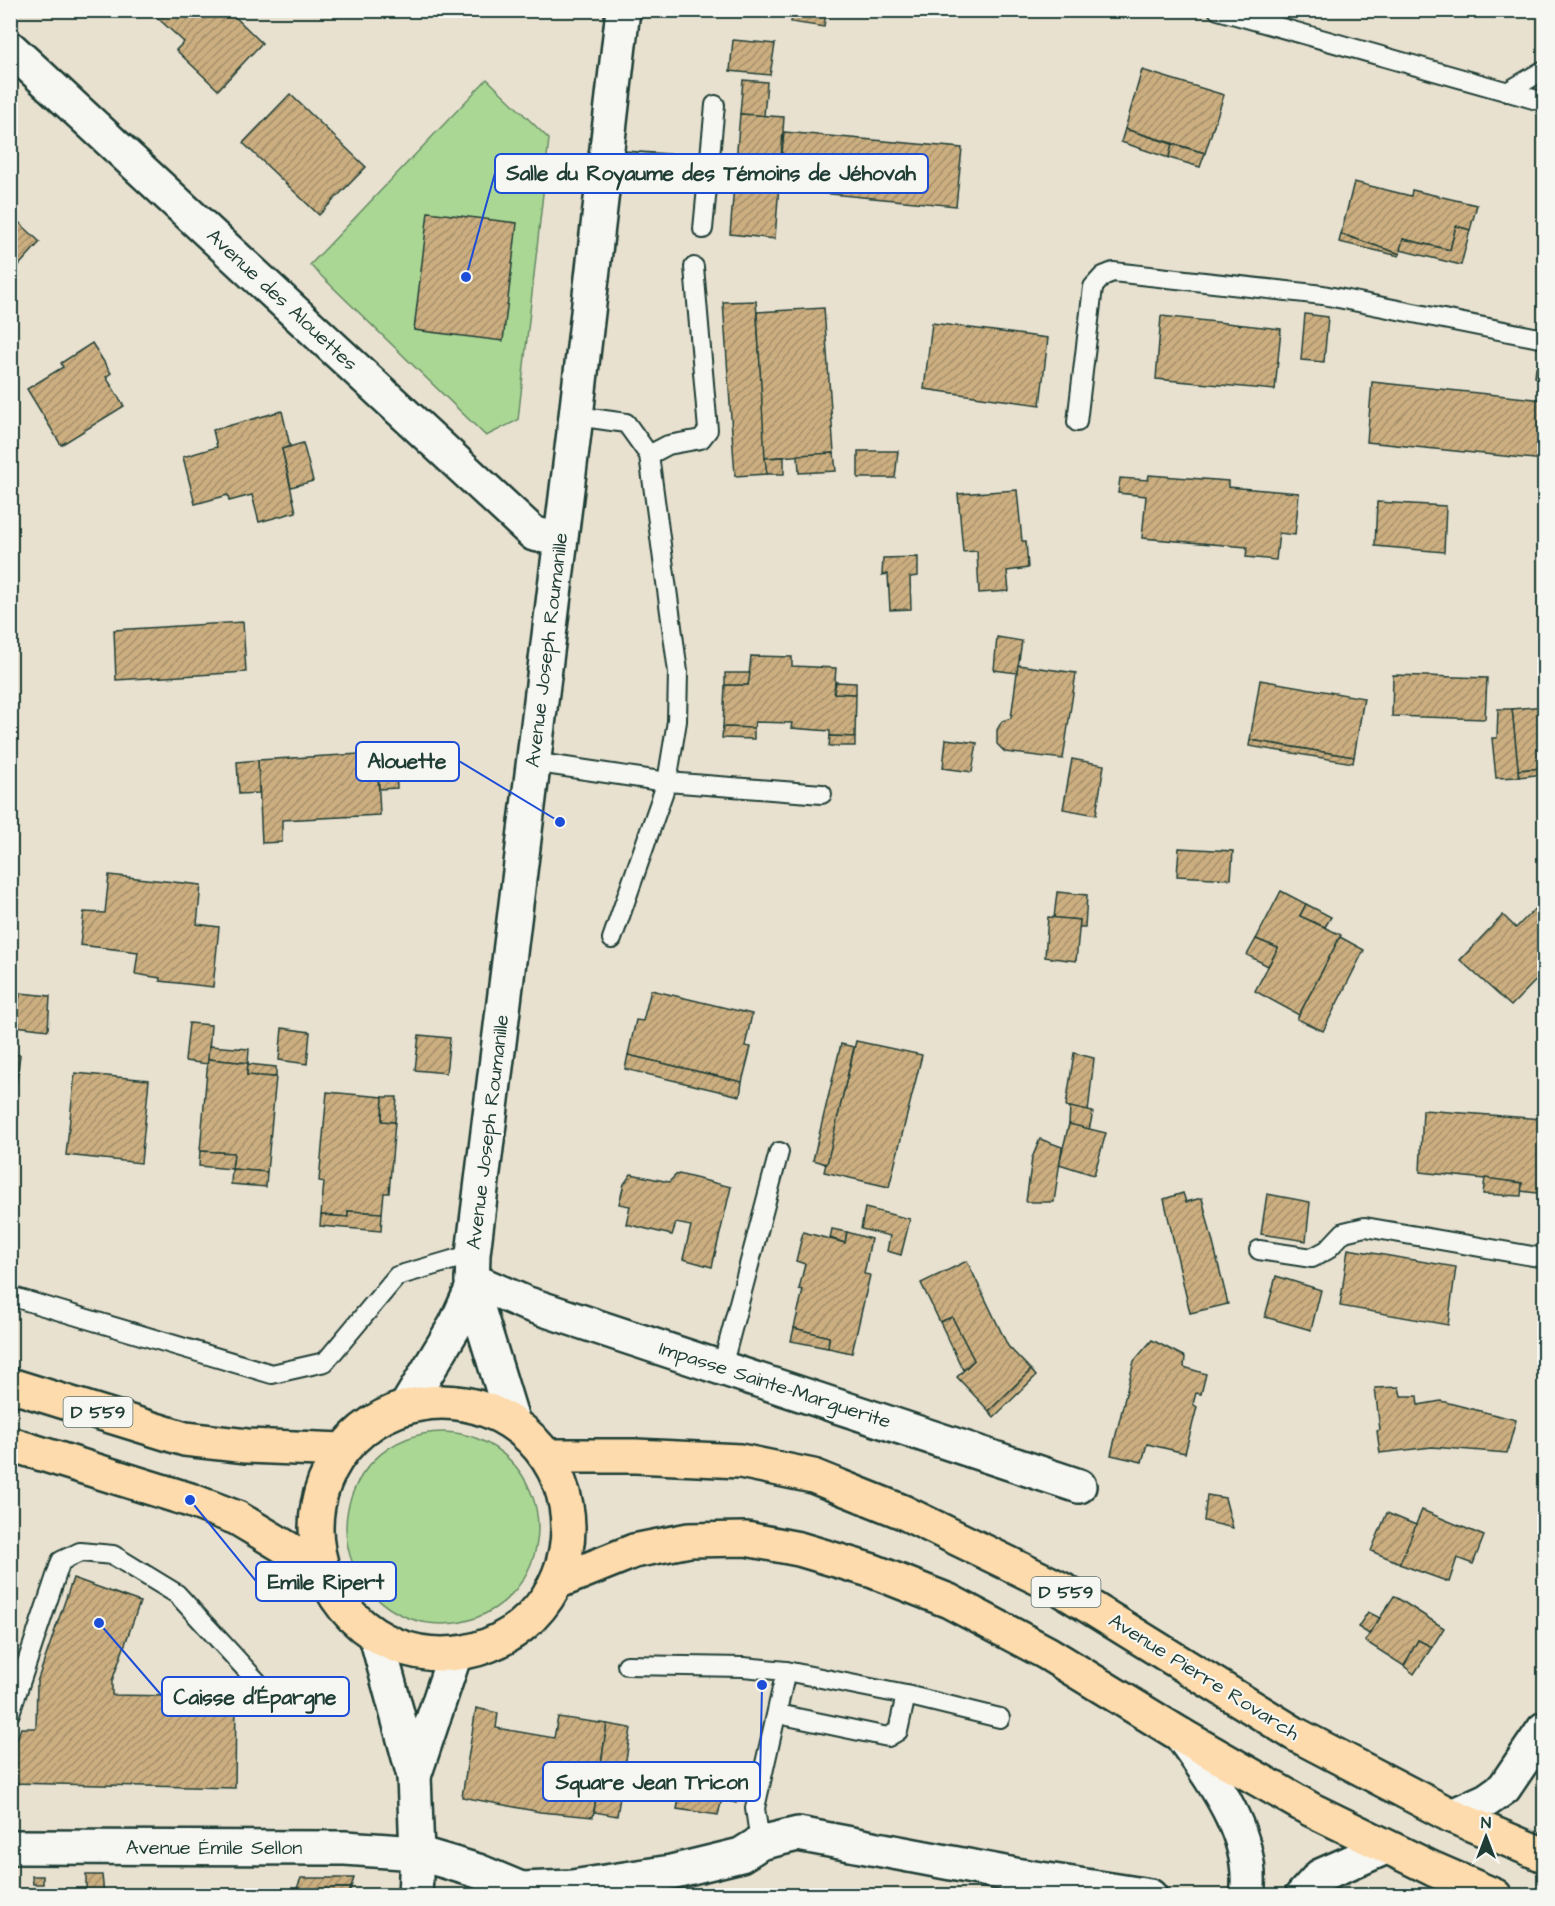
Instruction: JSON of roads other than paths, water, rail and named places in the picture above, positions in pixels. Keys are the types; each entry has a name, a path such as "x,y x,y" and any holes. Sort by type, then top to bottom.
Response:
{"main road":[{"name":"D 559","path":"10,1385 185,1439 247,1446 342,1450"},
{"path":"443,1402 480,1408 513,1424 531,1438 547,1456 561,1486 569,1518 567,1551 557,1582 532,1617 497,1642 455,1654 427,1654 400,1647 376,1636 353,1618 334,1595 322,1569 316,1538 317,1507 326,1477 342,1450 360,1432 382,1417 406,1407 443,1402"},
{"path":"10,1444 190,1500 237,1518 322,1569"},
{"name":"Avenue Pierre Rovarch","path":"547,1456 635,1456 740,1461 813,1476 903,1512 1061,1589 1294,1734 1452,1816 1545,1855"},
{"path":"557,1582 634,1551 689,1540 746,1539 800,1549 873,1571 949,1601 1047,1653 1181,1735 1310,1809 1386,1847 1495,1896"}],"street":[{"name":"Avenue Joseph Roumanille","path":"406,1407 456,1324 472,1274 623,10"},
{"name":"Avenue des Alouettes","path":"11,48 534,534 560,539"},
{"name":"Avenue Joseph Roumanille","path":"472,1274 513,1424"},
{"name":"Impasse Sainte-Marguerite","path":"472,1274 525,1303 1079,1486"},
{"path":"376,1636 414,1776 417,1853 415,1896"},
{"path":"414,1776 455,1654"},
{"path":"1452,1816 1487,1800 1504,1788 1545,1729"},
{"path":"1181,1735 1208,1773 1233,1819 1246,1851 1249,1881 1247,1896"},
{"path":"520,1892 572,1887 671,1872 741,1855 760,1843 798,1834 1015,1875 1150,1896"},
{"name":"Avenue Émile Sellon","path":"10,1847 345,1848 417,1853 478,1871 520,1892"},
{"path":"1302,1896 1320,1876 1386,1847"}],"lane":[{"path":"1218,10 1545,102"},
{"path":"1507,92 1545,70"},
{"path":"704,229 715,105"},
{"path":"606,160 709,167"},
{"path":"649,455 668,446 701,440 708,430 694,267"},
{"path":"1077,422 1093,287 1103,276 1113,272 1323,295 1545,339"},
{"path":"576,416 626,423 649,455 678,672 677,721 667,782 612,939"},
{"path":"532,762 667,782 822,794"},
{"path":"722,1367 779,1152"},
{"path":"1259,1250 1312,1258 1328,1250 1344,1232 1365,1227 1545,1258"},
{"path":"10,1296 272,1374 325,1362 397,1276 472,1274"},
{"path":"10,1713 62,1561 80,1552 113,1555 177,1594 262,1687"},
{"path":"627,1665 743,1667 786,1671 906,1695 1000,1718"},
{"path":"760,1843 755,1808 764,1760 786,1671"},
{"path":"777,1714 888,1737 898,1731 906,1695"}],"place":[{"name":"Salle du Royaume des Témoins de Jéhovah","path":"466,277"},
{"name":"Alouette","path":"560,822"},
{"name":"Emile Ripert","path":"190,1500"},
{"name":"Caisse d'Épargne","path":"99,1623"},
{"name":"Square Jean Tricon","path":"762,1685"}]}
